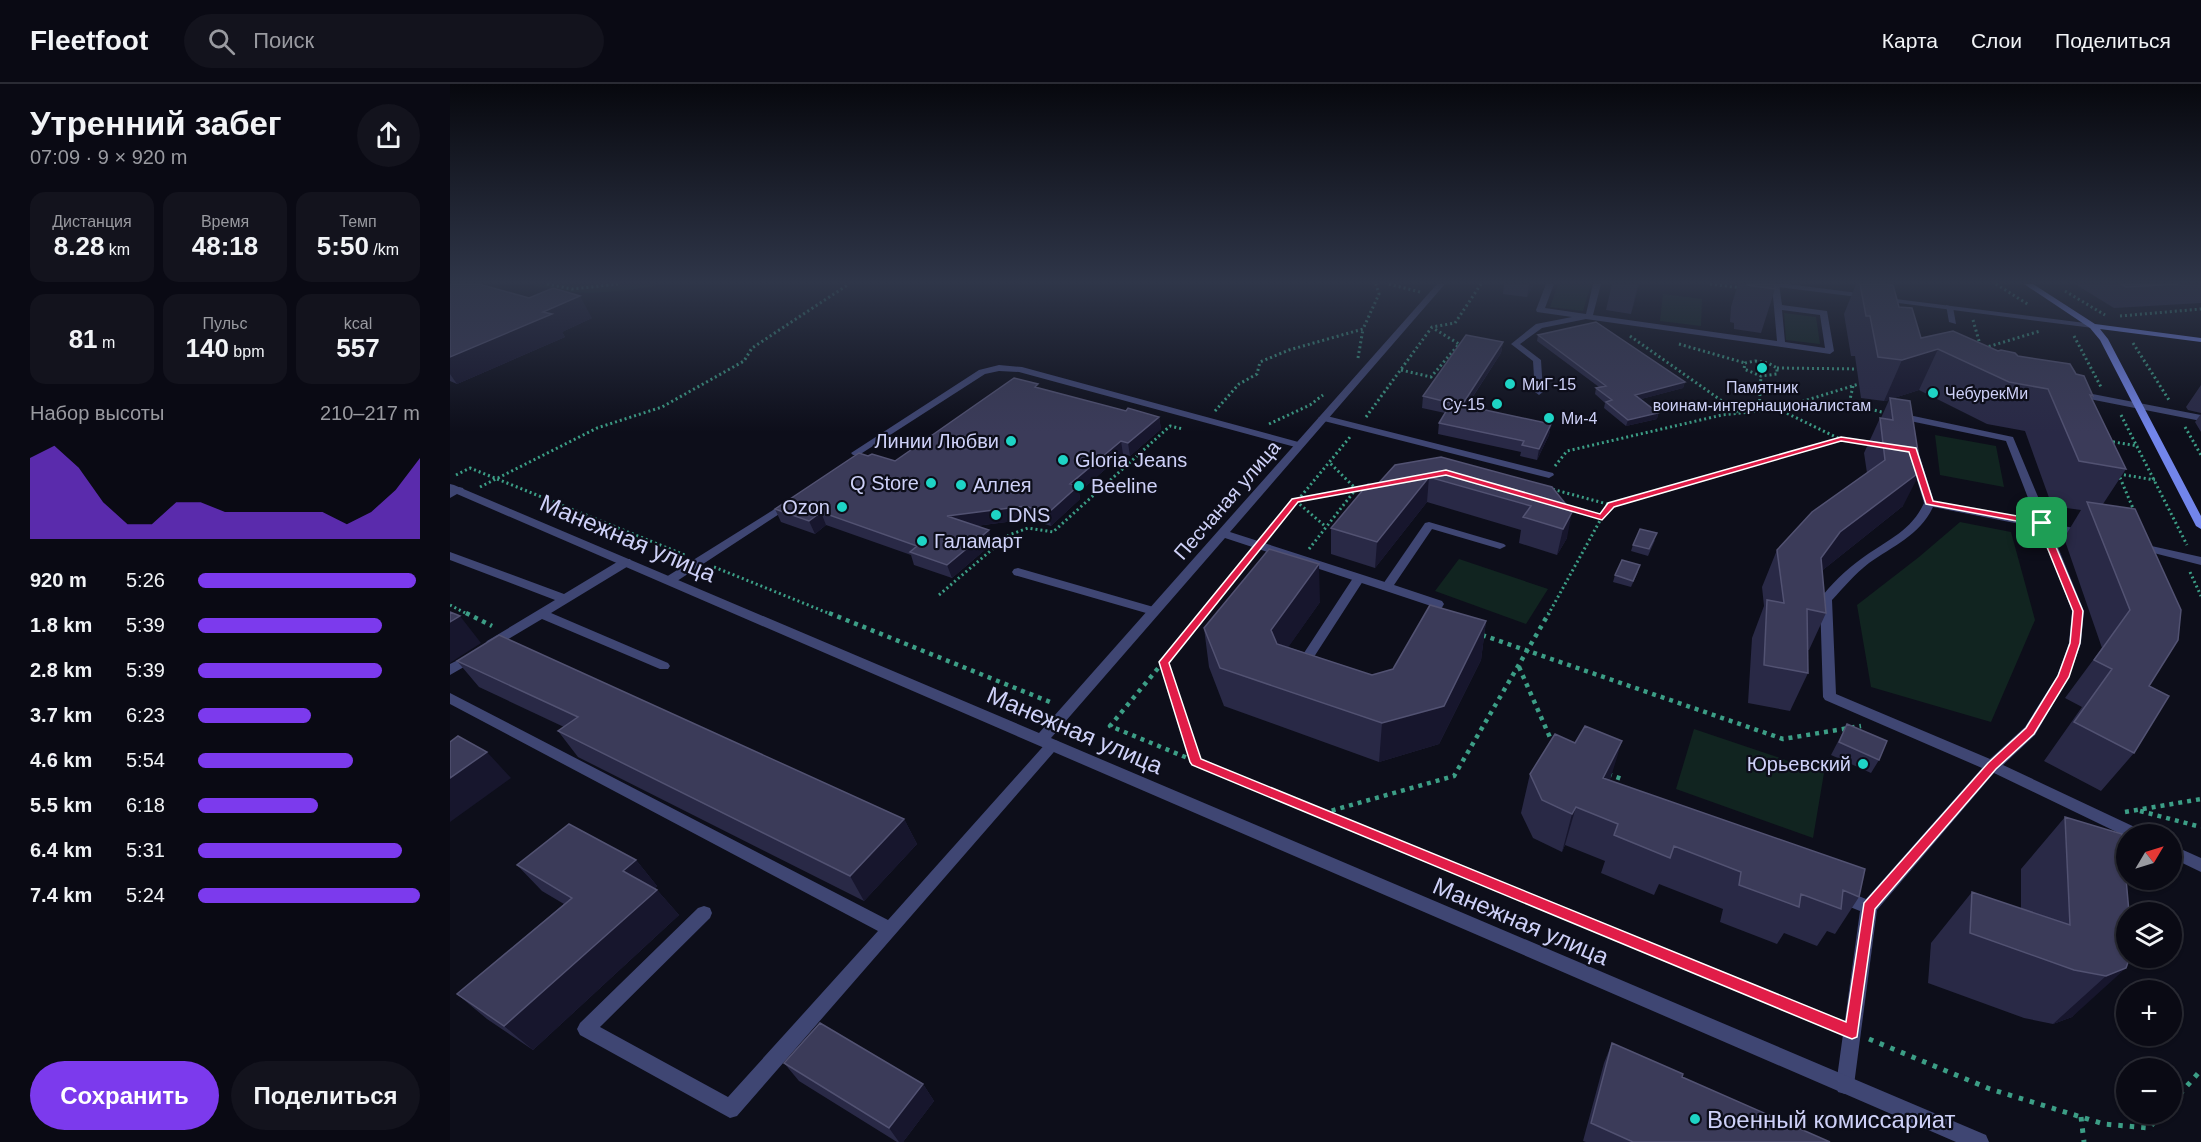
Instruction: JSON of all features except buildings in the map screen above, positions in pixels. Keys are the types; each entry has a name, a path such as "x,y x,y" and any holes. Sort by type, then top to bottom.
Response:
{"street":[{"name":"Песчаная улица","path":"704,913 586,1029 730,1109 890,929 1154,611 1398,333"},
{"path":"1529,333 1515,344 1537,360 1539,392"},
{"path":"1708,333 1830,351 1827,333"},
{"path":"1780,333 1781,345"},
{"path":"2099,333 2140,406 2201,526"},
{"path":"2150,333 2201,340"},
{"path":"856,453 982,372 999,368 1019,369 1299,445"},
{"path":"2066,392 2201,418"},
{"path":"1845,1085 1869,907 1992,766 2030,731 2063,677 2075,643 2078,611 2010,439 1905,417 1929,502 1924,518 1891,546 1856,567 1826,599 1830,697 1992,766 2116,825"},
{"path":"1323,418 1549,475"},
{"name":"Манежная улица","path":"455,489 1979,1142"},
{"path":"670,580 789,502"},
{"path":"1929,502 2098,536"},
{"path":"1387,587 1429,525 1500,546"},
{"path":"1222,533 1438,604 1419,636"},
{"path":"2131,544 2196,559"},
{"path":"450,555 565,599"},
{"path":"450,670 626,562"},
{"path":"1018,572 1154,611"},
{"path":"1324,670 1304,663 1359,578"},
{"path":"542,614 664,666"},
{"path":"450,698 890,929"},
{"path":"2182,856 2201,865"},
{"path":"1826,890 1869,907"}],"path":[{"path":"455,489 496,479 597,428 662,407 744,362 752,348 774,333"},
{"path":"1205,420 1222,405 1239,384 1257,374 1260,363 1289,350 1348,333"},
{"path":"1357,362 1362,333"},
{"path":"1427,333 1330,463 1295,500 1260,546 1110,726 1990,1089 2104,1124 2149,1128 2153,1124"},
{"path":"1401,370 1431,377 1460,344 1442,333"},
{"path":"1627,333 1740,413"},
{"path":"1977,333 1982,349"},
{"path":"1972,351 2035,333"},
{"path":"2076,337 2104,393 2097,397"},
{"path":"1777,368 1777,374 1773,376 1761,376 1744,369 1745,363 1761,361 1777,368 1867,369"},
{"path":"1759,411 1761,376"},
{"path":"1549,475 1567,451 1740,413 1778,409 1864,382"},
{"path":"1853,386 1849,404 1905,417"},
{"path":"1251,433 1310,405 1329,391"},
{"path":"2110,399 2118,408 2196,559 2186,563 2201,596"},
{"path":"1778,409 1841,439 1882,445"},
{"path":"939,595 1008,535 1028,528 1053,532 1170,426 1182,429"},
{"path":"1542,486 1611,505 1841,439"},
{"path":"2108,449 2104,440 2138,446"},
{"path":"1330,463 1356,489"},
{"path":"2115,465 2137,519"},
{"path":"455,489 470,468 1050,702"},
{"path":"2118,474 2155,480"},
{"path":"1295,500 1389,483"},
{"path":"1304,555 1356,489"},
{"path":"1566,492 1560,505 1602,517"},
{"path":"1295,500 1326,527"},
{"path":"1322,813 1454,776 1611,505"},
{"path":"1474,632 1783,739 1887,721"},
{"path":"1164,662 1196,762"},
{"path":"1519,666 1554,745"},
{"path":"1600,771 1622,779"},
{"path":"2098,816 2201,800"},
{"path":"2136,810 2201,827"},
{"path":"2182,1092 2201,1070"},
{"path":"2081,1117 2084,1142"}],"green space":[{"path":"1786,333 1818,333 1820,344 1786,340"},
{"path":"1935,435 1996,446 2004,487 1940,475"},
{"path":"1960,522 2011,532 2035,620 1991,722 1871,687 1857,605"},
{"path":"1459,559 1548,589 1526,624 1435,591"},
{"path":"1694,729 1824,773 1813,838 1676,789"}],"place":[{"name":"Памятник воинам-интернационалистам","path":"1762,368"},
{"name":"МиГ-15","path":"1510,384"},
{"name":"ЧебурекМи","path":"1933,393"},
{"name":"Су-15","path":"1497,404"},
{"name":"Ми-4","path":"1549,418"},
{"name":"Линии Любви","path":"1011,441"},
{"name":"Gloria Jeans","path":"1063,460"},
{"name":"Q Store","path":"931,483"},
{"name":"Аллея","path":"961,485"},
{"name":"Beeline","path":"1079,486"},
{"name":"Ozon","path":"842,507"},
{"name":"DNS","path":"996,515"},
{"name":"Галамарт","path":"922,541"},
{"name":"Юрьевский","path":"1863,764"},
{"name":"Военный комиссариат","path":"1695,1119"}],"route":[{"path":"1841,439 1913,450 1929,502 2042,523 2078,611 2075,643 2063,677 2030,731 1992,766 1869,907 1852,1032 1196,762 1164,662 1295,500 1446,472 1602,517 1611,505 1841,439"}]}
